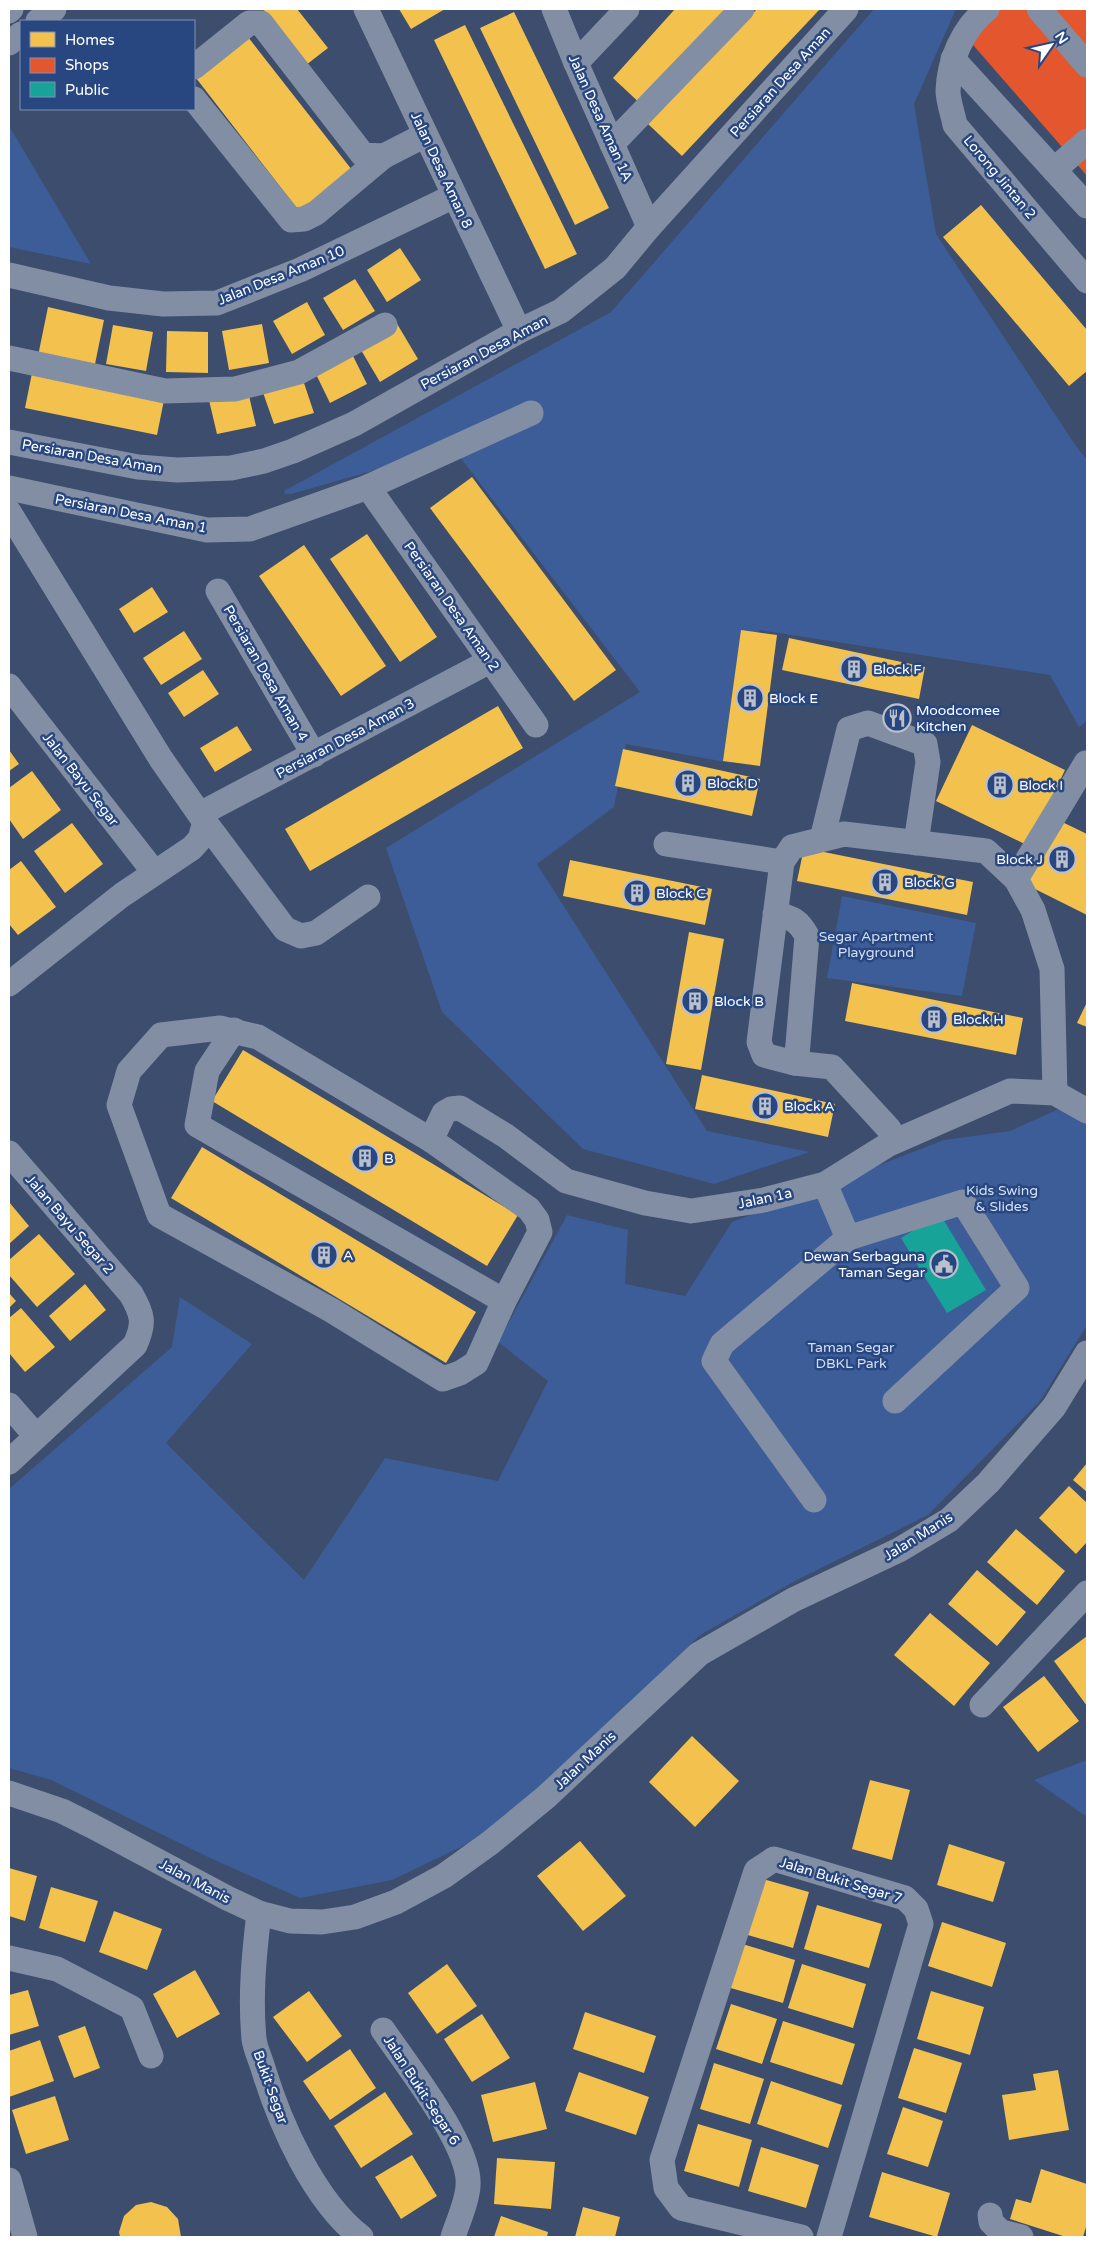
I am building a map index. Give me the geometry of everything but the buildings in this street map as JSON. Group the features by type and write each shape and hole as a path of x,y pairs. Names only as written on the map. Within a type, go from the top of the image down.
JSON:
{"street":[{"name":"Jalan Desa Aman 8","path":"366,9 519,331"},
{"name":"Jalan Desa Aman 1A","path":"554,9 649,227"},
{"path":"576,63 627,9"},
{"path":"612,144 742,9"},
{"name":"Persiaran Desa Aman","path":"9,442 138,466 177,470 231,468 264,461 293,451 354,424 519,331 562,312 615,268 649,227 846,9"},
{"name":"Lorong Jintan 2","path":"987,9 974,19 953,58 948,92 955,125 1087,281"},
{"path":"1039,9 1087,65"},
{"path":"195,66 249,23 261,23 363,154 384,156"},
{"path":"9,43 20,35"},
{"path":"953,58 1087,206"},
{"path":"195,100 292,220 304,219 316,213 384,156 425,135"},
{"path":"1054,170 1087,142"},
{"name":"Jalan Desa Aman 10","path":"9,275 109,298 162,304 217,303 300,270 454,196"},
{"path":"9,358 165,391 235,389 299,372 386,326"},
{"name":"Persiaran Desa Aman 1","path":"9,488 207,530 250,529 368,487 531,413"},
{"name":"Persiaran Desa Aman 2","path":"368,487 536,725"},
{"path":"9,512 161,759 285,929 301,936 316,933 368,897"},
{"name":"Persiaran Desa Aman 4","path":"218,591 314,755"},
{"name":"Persiaran Desa Aman 3","path":"203,818 314,755 490,661"},
{"name":"Jalan Bayu Segar","path":"9,686 154,872"},
{"path":"822,839 849,729 868,723 925,744 928,762 916,842"},
{"path":"1016,879 1082,780"},
{"path":"9,984 122,895 192,848 200,839 203,818"},
{"path":"890,1129 832,1067 794,1063 764,1055 759,1042 782,862 792,847 844,834 986,851 1016,879 1033,910 1052,969 1055,1093"},
{"path":"666,844 782,862"},
{"path":"775,914 790,917 801,925 807,936 797,1056 794,1063"},
{"path":"220,1028 234,1030 258,1037 431,1140 529,1209 537,1220 540,1232 504,1301 476,1363 460,1373 443,1378 331,1310 159,1215 119,1105 128,1071 161,1035 220,1028"},
{"path":"234,1030 207,1071 197,1125 504,1301"},
{"name":"Jalan 1a","path":"431,1140 444,1114 451,1109 460,1108 506,1136 566,1181 645,1203 692,1211 764,1200 824,1184 890,1144 1010,1091 1055,1093 1087,1111"},
{"name":"Jalan Bayu Segar 2","path":"9,1153 131,1294 139,1307 143,1328 135,1345 9,1462"},
{"path":"824,1184 848,1238"},
{"path":"814,1500 714,1361 722,1344 848,1238 963,1202 1017,1288 894,1401"},
{"name":"Jalan Manis","path":"9,1793 62,1811 227,1898 259,1913 290,1922 322,1922 355,1917 396,1902 444,1876 490,1844 546,1797 699,1654 793,1600 898,1550 948,1520 988,1483 1054,1407 1087,1353"},
{"path":"9,1406 36,1436"},
{"path":"982,1705 1087,1593"},
{"name":"Jalan Bukit Segar 7","path":"801,2237 681,2208 666,2188 662,2160 756,1870 774,1859 904,1898 916,1909 921,1924 830,2237"},
{"name":"Bukit Segar","path":"259,1913 251,1990 254,2041 272,2100 299,2156 324,2198 356,2236"},
{"path":"9,1958 57,1969 132,2008 151,2056"},
{"name":"Jalan Bukit Segar 6","path":"383,2030 454,2136 465,2161 468,2186 453,2237"},
{"path":"9,2180 25,2237"},
{"path":"990,2215 991,2222 1001,2232 1021,2237"}],"green space":[{"path":"874,9 956,9 914,104 936,234 1087,460 1087,721 1079,727 1050,675 759,630 731,763 626,744 614,807 537,864 707,1131 810,1152 714,1184 583,1149 442,1012 386,848 640,692 453,448 291,494 285,494 284,491 611,312"},
{"path":"9,126 91,264 9,247"},
{"name":"Segar Apartment Playground","path":"842,896 976,923 962,996 827,978"},
{"path":"1059,1109 1087,1122 1087,1325 1040,1401 928,1515 797,1580 700,1635 507,1825 392,1880 300,1898 210,1858 51,1780 9,1768 9,1489 172,1347 180,1297 252,1344 166,1443 304,1580 385,1458 498,1481 548,1381 498,1342 567,1215 628,1230 625,1284 685,1296 732,1222 944,1140 1010,1131"},
{"path":"1087,1760 1087,1817 1034,1780"}],"place":[{"name":"Block F","path":"854,669"},
{"name":"Block E","path":"750,698"},
{"name":"Moodcomee Kitchen","path":"897,718"},
{"name":"Block D","path":"688,783"},
{"name":"Block I","path":"1000,785"},
{"name":"Block J","path":"1062,859"},
{"name":"Block G","path":"885,882"},
{"name":"Block C","path":"637,893"},
{"name":"Block B","path":"695,1001"},
{"name":"Block H","path":"934,1019"},
{"name":"Block A","path":"765,1106"},
{"name":"B","path":"365,1158"},
{"name":"A","path":"324,1255"},
{"name":"Dewan Serbaguna Taman Segar","path":"944,1264"}],"park label":[{"name":"Kids Swing & Slides","path":"1002,1198"},
{"name":"Taman Segar DBKL Park","path":"851,1355"}]}
